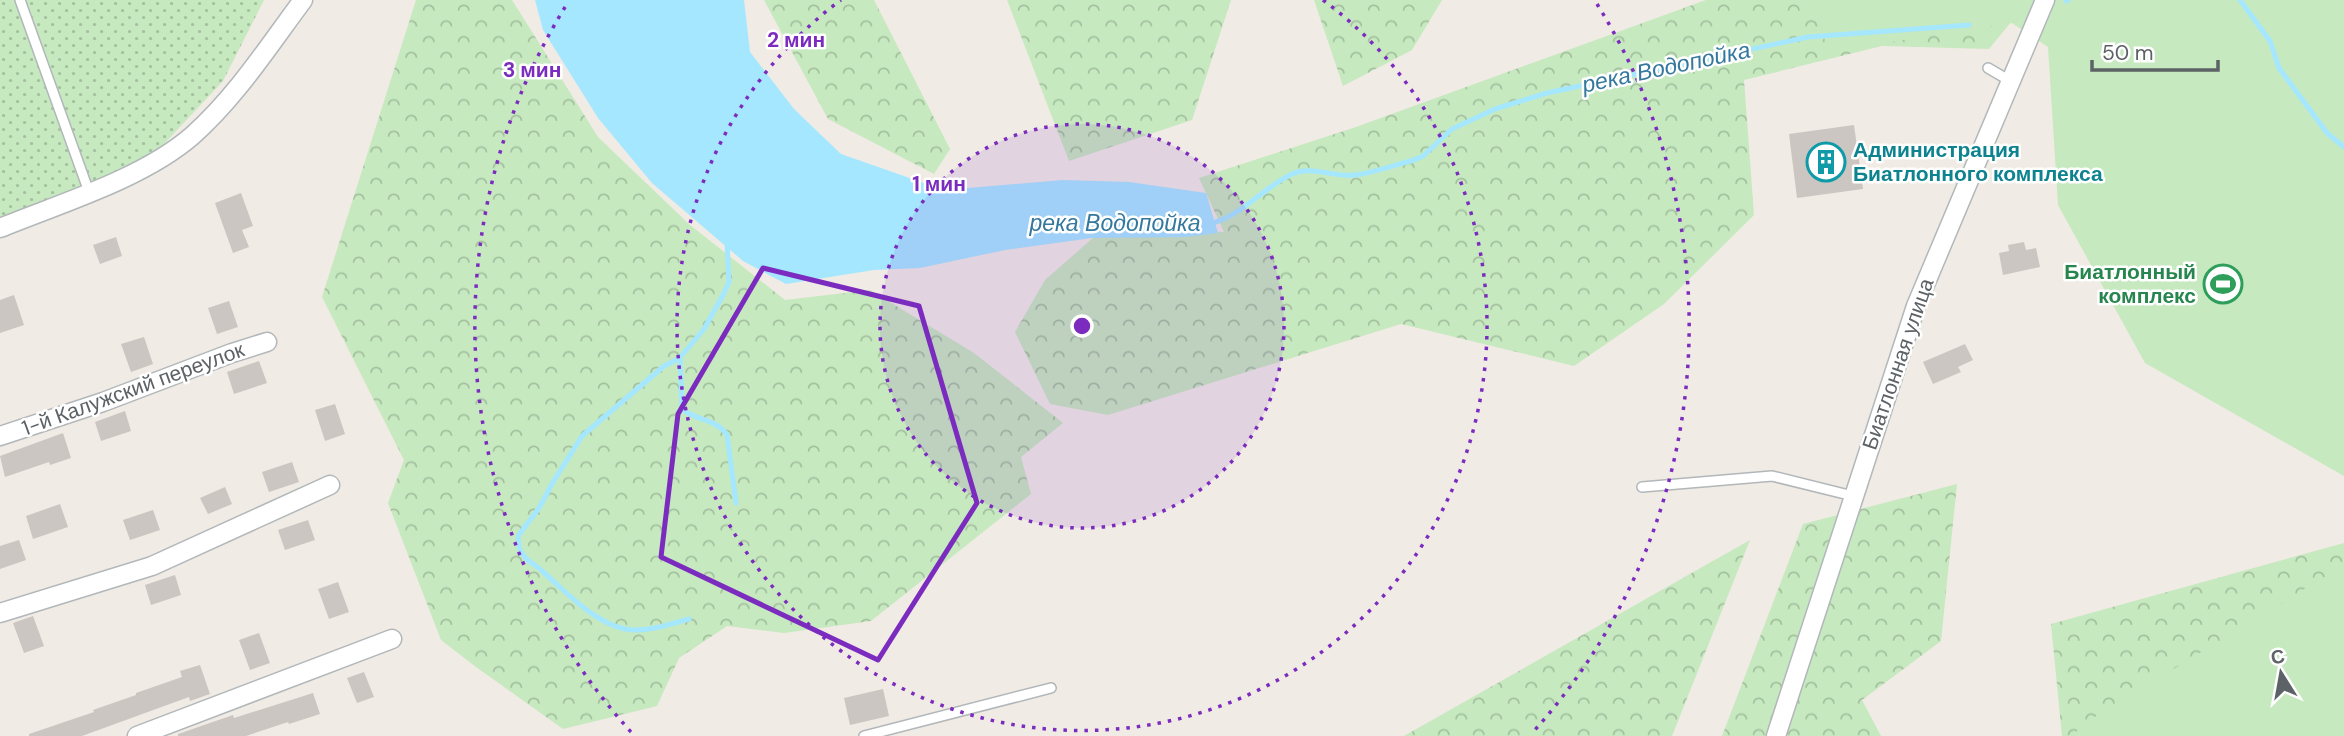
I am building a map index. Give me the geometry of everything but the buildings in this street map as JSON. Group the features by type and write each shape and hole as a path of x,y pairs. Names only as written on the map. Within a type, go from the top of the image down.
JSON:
{"street":[{"path":"0,228 145,168 191,137 233,95 303,0"},
{"name":"Биатлонная улица","path":"1776,736 1916,306 2045,0"},
{"name":"1-й Калужский переулок","path":"0,436 103,402 232,352 267,342"},
{"path":"0,612 152,566 330,485"},
{"path":"137,736 392,639"}],"lane":[{"path":"20,0 89,192"},
{"path":"1988,68 2012,82"},
{"path":"1642,487 1772,476 1853,496"},
{"path":"864,736 1051,688"}],"highlighted area":[{"path":"763,268 919,306 977,503 878,660 661,557 678,414"}],"green space":[{"path":"0,0 264,0 223,81 148,161 0,220"},
{"path":"416,0 512,0 598,137 690,225 785,300 870,290 974,353 1063,423 1021,457 1031,494 871,621 784,633 727,626 679,658 657,706 563,729 441,640 388,503 404,460 322,297"},
{"path":"764,0 874,0 950,149 934,174 828,119"},
{"path":"1007,0 1231,0 1192,120 1069,161"},
{"path":"1314,0 1442,0 1412,50 1343,86"},
{"path":"1706,0 2029,0 1989,49 1882,46 1744,80 1754,215 1664,304 1574,366 1401,324 1108,415 1050,404 1015,332 1045,280 1094,237 1147,229 1224,232 1199,178 1356,127"},
{"name":"Биатлонный комплекс","path":"1817,0 2344,0 2344,476 2145,363 2058,205 2048,47 2012,23 1827,52"},
{"path":"1957,484 1941,641 1862,700 1881,736 1722,736 1803,524"},
{"path":"1750,540 1672,736 1404,736"},
{"path":"2344,543 2344,736 2062,736 2051,624"},
{"path":"2344,565 2344,736 2074,736 2080,726"}],"water":[{"path":"535,0 744,0 750,52 794,109 841,154 944,190 1063,180 1129,182 1206,193 1218,233 1186,237 1092,238 1005,250 920,268 874,270 786,284 743,261 652,183 598,118 543,30"}],"waterway":[{"name":"река Водопойка","path":"2240,0 2270,41 2279,68 2327,133 2344,147"},
{"name":"река Водопойка","path":"1209,224 1241,209 1292,174 1316,171 1356,175 1414,160 1423,156 1452,129 1495,109 1547,93 1808,37 1969,25"},
{"path":"689,619 641,630 613,626 580,605 526,558 520,549 518,536 539,508 582,436 664,366 678,359 704,329 729,282 727,242"},
{"path":"680,357 682,409 712,422 727,435 736,503"}],"place":[{"name":"Администрация Биатлонного комплекса","path":"1826,162"},
{"name":"Биатлонный комплекс","path":"2223,284"}]}
